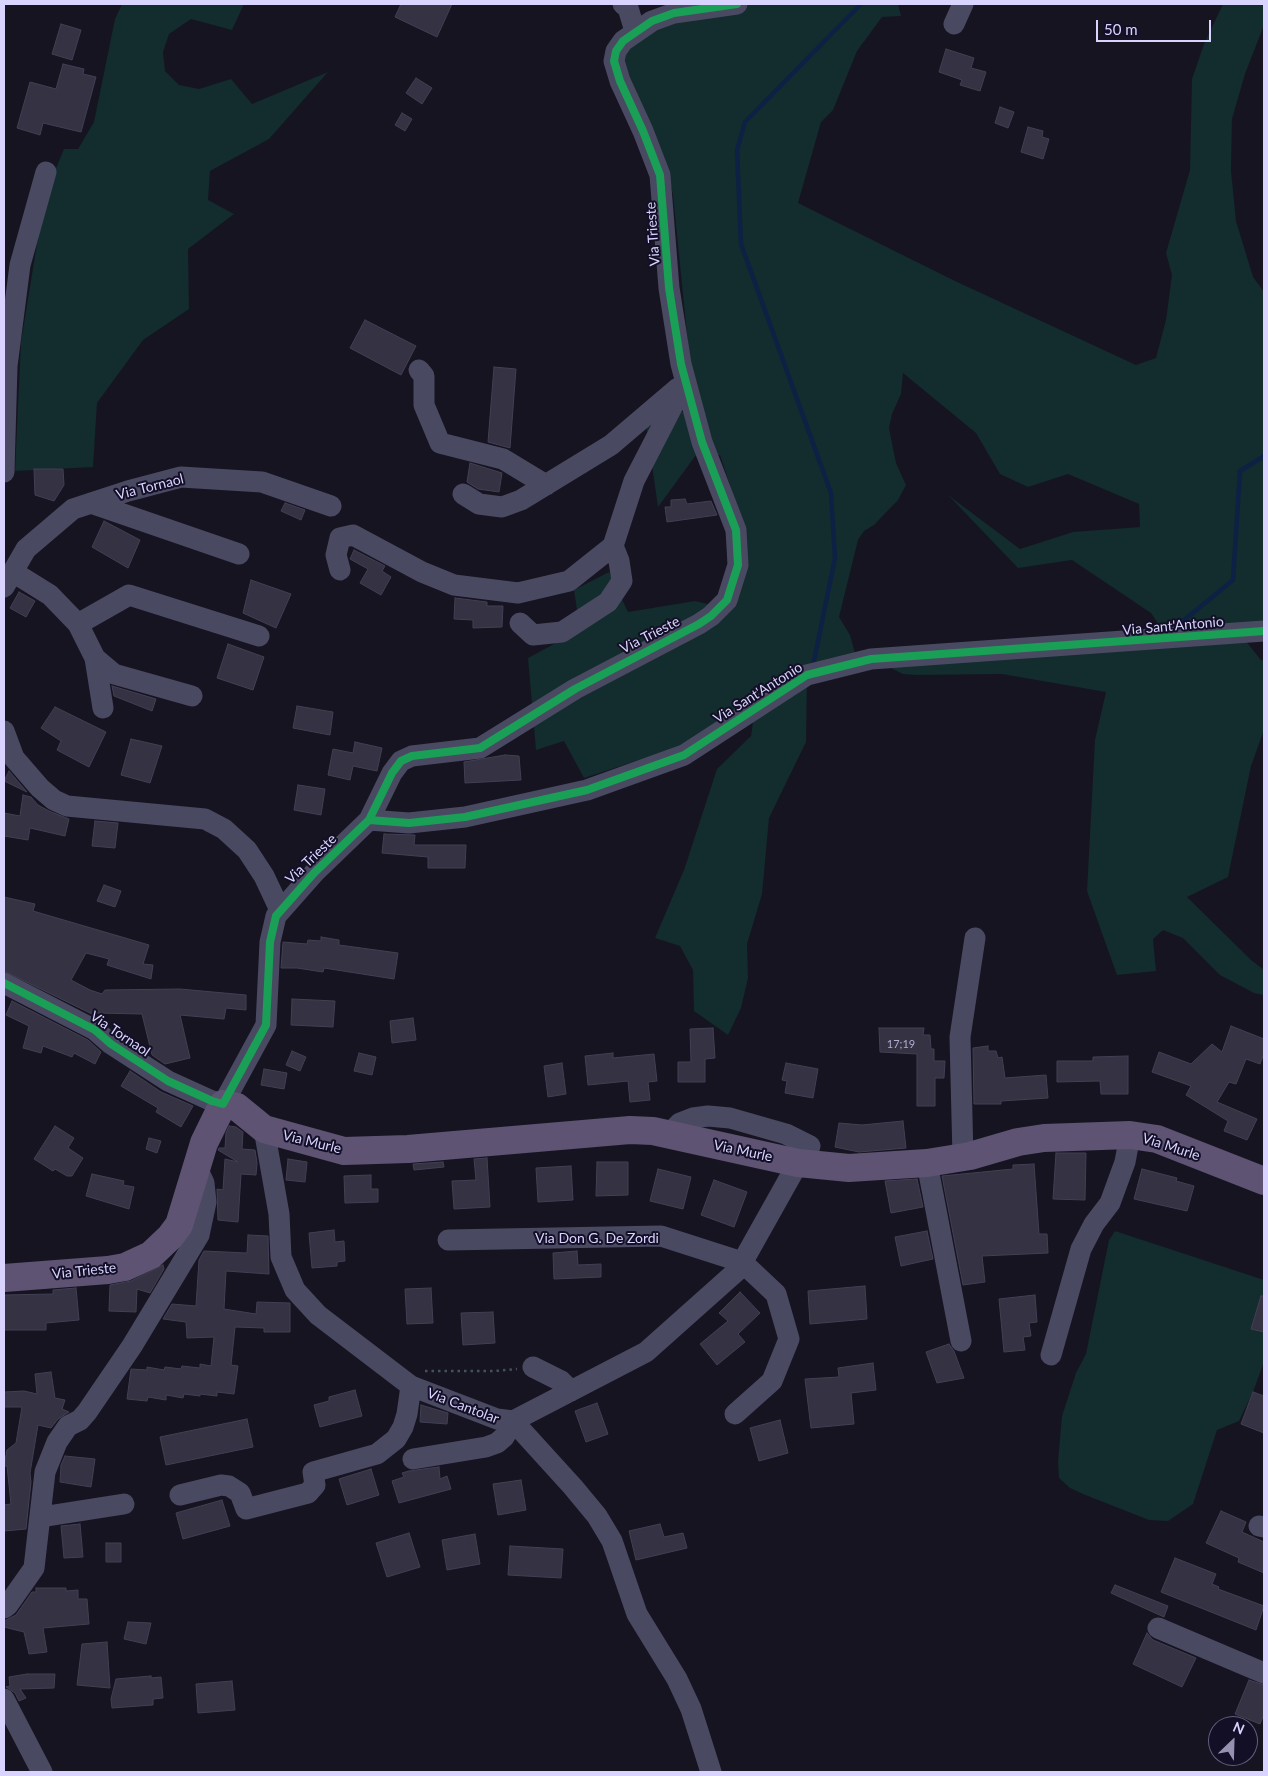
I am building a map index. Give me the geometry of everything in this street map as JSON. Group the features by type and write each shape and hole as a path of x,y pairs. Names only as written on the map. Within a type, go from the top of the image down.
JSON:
{"main road":[{"name":"Via Murle","path":"223,1104 237,1107 264,1129 344,1151 408,1149 630,1130 804,1154 849,1168 927,1163 963,1157 1018,1142 1044,1138 1130,1135 1157,1140 1264,1181"},
{"name":"Via Trieste","path":"4,1278 108,1270 139,1262 162,1246 179,1225 204,1144 223,1104"}],"street":[{"path":"623,4 628,8 635,31"},
{"name":"Via Trieste","path":"223,1104 266,1025 270,942 273,921 280,910 314,873 369,820 392,773 406,758 480,748 503,735 528,716 575,689 699,624 711,616 727,600 738,565 736,530 702,442 681,364 670,288 660,175 614,65 618,48 635,31 652,21 674,13 737,4"},
{"path":"954,24 963,4"},
{"path":"4,472 7,366 20,265 46,172"},
{"path":"419,370 424,376 424,405 440,443 503,459 546,485"},
{"path":"463,494 479,504 502,507 521,500 611,445 686,382"},
{"path":"340,570 336,555 340,538 353,535 422,572 454,584 518,593 569,582 613,546 634,481 686,382"},
{"name":"Via Tornaol","path":"8,579 26,549 73,509 182,477 262,482 331,506"},
{"path":"91,503 239,554"},
{"path":"520,623 533,635 562,632 608,602 622,581 619,561 613,546"},
{"path":"8,579 50,595 78,624 95,658 103,708"},
{"path":"78,624 129,595 259,636"},
{"name":"Via Sant'Antonio","path":"369,820 409,823 465,817 587,790 684,755 808,675 871,660 1264,631"},
{"path":"95,658 114,674 192,696"},
{"path":"6,748 40,788 54,800 67,806 205,819 224,829 247,850 264,876 280,910"},
{"path":"963,1157 960,1037 974,938"},
{"name":"Via Tornaol","path":"4,982 95,1030 112,1044 168,1081 223,1104"},
{"name":"Via Cantolar","path":"264,1129 279,1214 282,1257 295,1290 318,1315 403,1380 497,1419 512,1421 573,1487 597,1516 609,1535 637,1614 677,1679 692,1708 711,1772"},
{"path":"1051,1355 1082,1249 1094,1224 1110,1203 1125,1162 1130,1135"},
{"path":"413,1459 486,1447 504,1437 512,1421 646,1352 738,1270 804,1154"},
{"path":"927,1163 961,1341"},
{"path":"4,1608 14,1598 34,1568 45,1472 57,1442 68,1426 80,1420 93,1404 132,1346 200,1235 206,1202 204,1184 198,1168"},
{"name":"Via Don G. De Zordi","path":"448,1240 661,1236 742,1262 776,1294 789,1339 772,1382 735,1414"},
{"path":"533,1367 546,1372 571,1390"},
{"path":"180,1495 221,1485 229,1486 240,1494 246,1509 308,1493 315,1485 313,1472 377,1454 389,1446 403,1427 403,1380"},
{"path":"41,1517 124,1504"},
{"path":"1158,1628 1264,1673"},
{"path":"4,1699 42,1772"}],"path":[{"path":"403,1380 427,1370 495,1371 533,1367"}],"green space":[{"path":"122,4 244,4 232,30 191,19 169,34 163,52 165,71 179,85 199,89 231,79 252,104 328,72 269,139 210,171 208,200 234,214 188,249 189,309 143,340 97,403 93,467 15,471 21,342 42,213 51,180 64,149 78,149 94,122 115,19"},
{"path":"753,4 898,4 901,16 882,17 857,51 833,110 821,122 798,203 955,281 1136,365 1156,358 1166,320 1172,275 1166,253 1190,170 1192,79 1204,44 1223,4 1264,4 1264,25 1245,74 1232,119 1231,171 1236,221 1253,277 1264,292 1264,621 1163,631 1151,613 1072,560 1018,568 948,495 1020,549 1073,532 1140,527 1139,504 1068,474 1028,487 1000,474 976,433 903,373 901,394 892,414 889,428 896,463 906,485 898,500 874,525 864,531 858,540 839,617 850,635 856,657 679,747 584,778 564,741 536,750 528,658 580,630 574,590 609,572 628,612 695,601 724,608 747,537 720,455 696,455 658,507 643,404 692,414 688,344 673,195 665,159 622,65 631,30 706,12"},
{"path":"1244,639 1261,660 1264,660 1264,730 1251,766 1228,877 1187,897 1251,960 1264,970 1264,995 1254,993 1220,975 1183,938 1163,930 1153,939 1156,971 1117,975 1087,891 1095,740 1106,692 1002,674 903,674 887,666"},
{"path":"807,681 806,742 769,818 762,894 747,944 748,978 741,1008 728,1035 694,1011 693,970 680,946 655,938 684,870 717,769 751,736 754,715"},
{"path":"1115,1231 1264,1280 1264,1362 1253,1392 1239,1421 1217,1430 1193,1504 1168,1521 1149,1520 1083,1494 1070,1488 1059,1478 1058,1462 1062,1416 1076,1373 1086,1354 1109,1240"}],"building":[{"path":"401,4 452,4 437,37 395,17"},
{"path":"61,24 81,30 72,60 52,54"},
{"path":"946,49 974,58 971,68 986,72 980,91 960,85 962,80 939,72"},
{"path":"63,64 84,69 83,74 96,77 81,132 43,123 40,135 17,128 30,82 56,89"},
{"path":"416,78 432,88 422,104 406,93"},
{"path":"1000,107 1014,112 1008,128 995,123"},
{"path":"402,113 412,119 405,131 395,125"},
{"path":"1028,127 1043,131 1042,137 1049,139 1043,159 1021,152"},
{"path":"365,320 416,346 401,375 350,348"},
{"path":"494,367 516,369 510,448 488,442"},
{"path":"470,463 502,473 499,492 478,489 467,482"},
{"path":"34,469 63,469 64,485 54,501 35,495"},
{"path":"685,499 687,504 711,501 717,515 667,522 665,507 671,507 671,500"},
{"path":"285,503 305,510 301,520 281,511"},
{"path":"104,521 140,540 128,568 92,547"},
{"path":"354,550 385,566 382,571 391,577 381,595 360,583 368,569 350,559"},
{"path":"251,580 291,594 276,628 243,613"},
{"path":"19,592 35,601 26,617 10,608"},
{"path":"455,598 487,602 487,606 503,606 502,627 473,628 473,620 454,619"},
{"path":"228,644 264,657 253,690 217,678"},
{"path":"112,686 156,699 152,711 114,696"},
{"path":"297,706 333,712 330,735 293,728"},
{"path":"55,707 106,732 89,767 57,750 61,741 41,728"},
{"path":"131,739 162,746 150,783 121,775"},
{"path":"355,742 382,748 377,771 353,766 350,780 328,775 333,749 353,753"},
{"path":"505,755 519,756 521,780 465,783 464,762"},
{"path":"9,771 27,792 4,781"},
{"path":"298,785 325,789 321,815 294,810"},
{"path":"23,795 31,797 38,805 49,811 69,819 65,836 30,828 28,840 4,836 4,813 20,816"},
{"path":"95,821 118,823 115,848 92,846"},
{"path":"384,834 415,835 414,845 466,845 465,868 428,868 428,857 382,853"},
{"path":"104,885 121,891 115,907 97,901"},
{"path":"4,897 35,904 33,911 149,945 143,964 153,965 151,979 107,965 109,959 86,953 71,980 90,990 102,994 105,990 180,989 246,995 246,1010 226,1008 224,1019 180,1015 190,1058 165,1064 152,1055 142,1014 97,1013 96,1016 4,971"},
{"path":"321,937 339,940 339,945 398,953 394,979 324,968 323,972 297,968 281,968 283,942 307,944 308,940 321,941"},
{"path":"292,999 335,1001 333,1027 291,1025"},
{"path":"12,1001 88,1040 101,1052 95,1064 74,1053 72,1057 43,1046 41,1053 23,1048 29,1026 6,1015"},
{"path":"413,1018 416,1040 392,1043 390,1021"},
{"path":"1231,1026 1264,1039 1264,1053 1260,1064 1246,1059 1236,1084 1229,1082 1217,1102 1257,1119 1247,1140 1224,1131 1228,1121 1186,1095 1191,1086 1152,1072 1159,1052 1191,1064 1212,1044 1222,1052"},
{"path":"713,1028 715,1058 705,1059 705,1082 678,1082 678,1062 691,1062 690,1029"},
{"path":"879,1028 924,1028 923,1035 930,1035 931,1049 934,1049 934,1061 945,1061 944,1078 935,1078 935,1106 917,1106 917,1054 880,1052"},
{"path":"988,1046 988,1051 996,1051 998,1058 1002,1057 1005,1078 1046,1075 1048,1098 1001,1101 1001,1104 974,1104 973,1048"},
{"path":"292,1051 306,1057 300,1071 286,1065"},
{"path":"359,1053 376,1057 372,1075 354,1071"},
{"path":"613,1053 613,1058 654,1054 657,1081 648,1082 650,1100 630,1102 628,1081 588,1085 585,1056"},
{"path":"1128,1056 1128,1094 1101,1094 1100,1081 1057,1082 1057,1061 1093,1061 1093,1057"},
{"path":"562,1063 566,1094 548,1097 544,1066"},
{"path":"786,1063 818,1069 813,1098 785,1093 787,1081 782,1080"},
{"path":"264,1069 287,1073 284,1089 261,1085"},
{"path":"130,1071 161,1092 193,1106 181,1127 156,1112 158,1108 121,1086"},
{"path":"903,1121 906,1148 859,1152 835,1147 839,1123 862,1125"},
{"path":"55,1126 74,1138 68,1148 83,1158 72,1176 67,1176 55,1169 53,1171 34,1159"},
{"path":"229,1126 236,1127 243,1132 242,1149 255,1150 257,1163 256,1175 241,1174 238,1222 218,1220 217,1189 223,1190 225,1159 238,1162 218,1150 219,1148 225,1148 226,1133"},
{"path":"149,1138 161,1141 157,1153 146,1149"},
{"path":"1056,1153 1086,1153 1085,1200 1053,1199"},
{"path":"487,1158 490,1207 454,1209 452,1181 476,1180 474,1159"},
{"path":"288,1159 307,1162 305,1182 286,1180"},
{"path":"443,1162 444,1167 414,1170 413,1164"},
{"path":"597,1162 628,1162 628,1195 596,1196"},
{"path":"1034,1164 1039,1234 1047,1234 1048,1253 982,1256 985,1282 963,1285 942,1176 1013,1169 1013,1165"},
{"path":"571,1166 573,1200 538,1202 536,1168"},
{"path":"658,1169 691,1177 683,1209 650,1201"},
{"path":"1142,1169 1177,1178 1176,1181 1194,1186 1187,1211 1134,1199"},
{"path":"92,1174 124,1181 123,1185 134,1187 129,1209 86,1196"},
{"path":"371,1175 371,1189 378,1189 378,1202 345,1203 344,1176"},
{"path":"917,1179 923,1207 891,1213 885,1181"},
{"path":"714,1180 747,1192 734,1227 701,1215"},
{"path":"334,1230 335,1242 344,1241 345,1261 337,1262 337,1266 312,1268 309,1233"},
{"path":"927,1231 933,1259 901,1266 895,1237"},
{"path":"248,1235 268,1236 269,1274 226,1271 224,1309 256,1314 257,1302 290,1303 290,1332 264,1332 264,1328 235,1327 231,1365 238,1366 234,1394 217,1392 217,1396 200,1394 200,1396 184,1394 183,1398 166,1395 166,1400 148,1397 147,1401 127,1399 131,1369 147,1370 147,1367 164,1370 165,1367 181,1369 182,1366 200,1368 200,1364 211,1366 214,1337 187,1338 186,1322 163,1319 172,1304 196,1306 199,1260 204,1251 247,1253"},
{"path":"577,1251 578,1265 601,1264 601,1277 554,1279 553,1253"},
{"path":"163,1265 164,1269 150,1293 137,1289 136,1312 109,1311 110,1285 131,1281"},
{"path":"865,1286 867,1319 810,1324 808,1291"},
{"path":"76,1288 79,1320 46,1323 46,1330 4,1330 4,1295 53,1294 53,1290"},
{"path":"431,1288 433,1323 407,1324 405,1289"},
{"path":"740,1292 760,1313 738,1334 745,1342 717,1365 700,1344 728,1321 719,1313"},
{"path":"1035,1295 1037,1322 1029,1323 1031,1336 1023,1337 1025,1350 1004,1352 999,1299"},
{"path":"1261,1296 1264,1296 1264,1332 1251,1329"},
{"path":"493,1312 495,1343 463,1345 461,1313"},
{"path":"949,1344 954,1351 964,1378 937,1383 926,1352"},
{"path":"873,1363 876,1390 851,1393 854,1424 811,1428 805,1379 839,1377 838,1368"},
{"path":"51,1372 55,1398 65,1400 62,1409 69,1412 58,1419 51,1428 38,1425 30,1473 31,1482 26,1529 4,1531 4,1505 11,1504 7,1466 4,1466 7,1450 16,1443 22,1407 4,1407 4,1392 24,1391 37,1394 35,1374"},
{"path":"355,1390 362,1416 320,1427 314,1405 329,1401 329,1397"},
{"path":"1253,1392 1264,1396 1264,1433 1241,1424"},
{"path":"597,1403 608,1434 586,1442 575,1411"},
{"path":"421,1405 448,1413 447,1424 420,1422"},
{"path":"247,1419 253,1447 166,1465 160,1437"},
{"path":"780,1420 788,1453 759,1461 750,1428"},
{"path":"65,1456 95,1459 91,1487 60,1482 61,1465"},
{"path":"439,1467 440,1479 447,1476 451,1489 399,1503 392,1481 404,1477 402,1473"},
{"path":"371,1469 379,1495 347,1505 339,1479"},
{"path":"521,1480 526,1510 498,1515 493,1484"},
{"path":"222,1500 230,1526 183,1539 176,1513"},
{"path":"1221,1511 1246,1522 1242,1532 1264,1542 1264,1573 1238,1562 1239,1558 1206,1543"},
{"path":"80,1524 83,1557 64,1558 61,1526"},
{"path":"660,1524 664,1537 683,1533 687,1548 636,1560 629,1531"},
{"path":"409,1533 420,1567 387,1577 376,1543"},
{"path":"475,1534 480,1564 447,1570 442,1540"},
{"path":"106,1543 121,1543 121,1562 106,1562"},
{"path":"510,1546 563,1549 561,1578 508,1575"},
{"path":"1175,1558 1216,1574 1212,1584 1219,1587 1218,1589 1264,1606 1256,1630 1161,1592"},
{"path":"1115,1585 1168,1606 1164,1617 1111,1593"},
{"path":"36,1588 66,1588 66,1591 78,1590 78,1599 87,1599 89,1624 43,1628 47,1652 29,1654 24,1632 4,1627 4,1621 16,1615 32,1592 36,1592"},
{"path":"128,1622 151,1623 146,1644 124,1639"},
{"path":"1147,1633 1153,1640 1196,1658 1182,1687 1133,1664"},
{"path":"107,1642 110,1688 77,1685 82,1644"},
{"path":"27,1674 55,1674 54,1688 20,1689 26,1698 19,1701 15,1693 6,1687 10,1686 9,1677"},
{"path":"151,1676 151,1678 161,1677 163,1698 153,1699 153,1705 112,1708 111,1699 116,1679"},
{"path":"1249,1680 1264,1685 1264,1714 1260,1724 1258,1723 1258,1716 1240,1716 1235,1714"},
{"path":"232,1681 235,1710 198,1713 196,1684"}],"waterway":[{"path":"813,666 835,558 831,493 741,244 737,150 745,122 860,5"},
{"path":"1172,630 1233,580 1240,471 1264,456"}],"cycle path":[{"path":"4,983 95,1030 111,1044 168,1081 223,1104 266,1025 270,942 276,916 314,873 369,820 392,773 401,761 412,756 480,748 575,689 699,624 711,616 727,600 738,565 736,530 702,442 681,364 669,288 660,175 643,131 620,81 614,61 616,51 623,41 652,21 674,13 737,4"},
{"path":"369,820 409,823 465,817 587,790 684,755 807,675 871,659 1264,631"}]}
